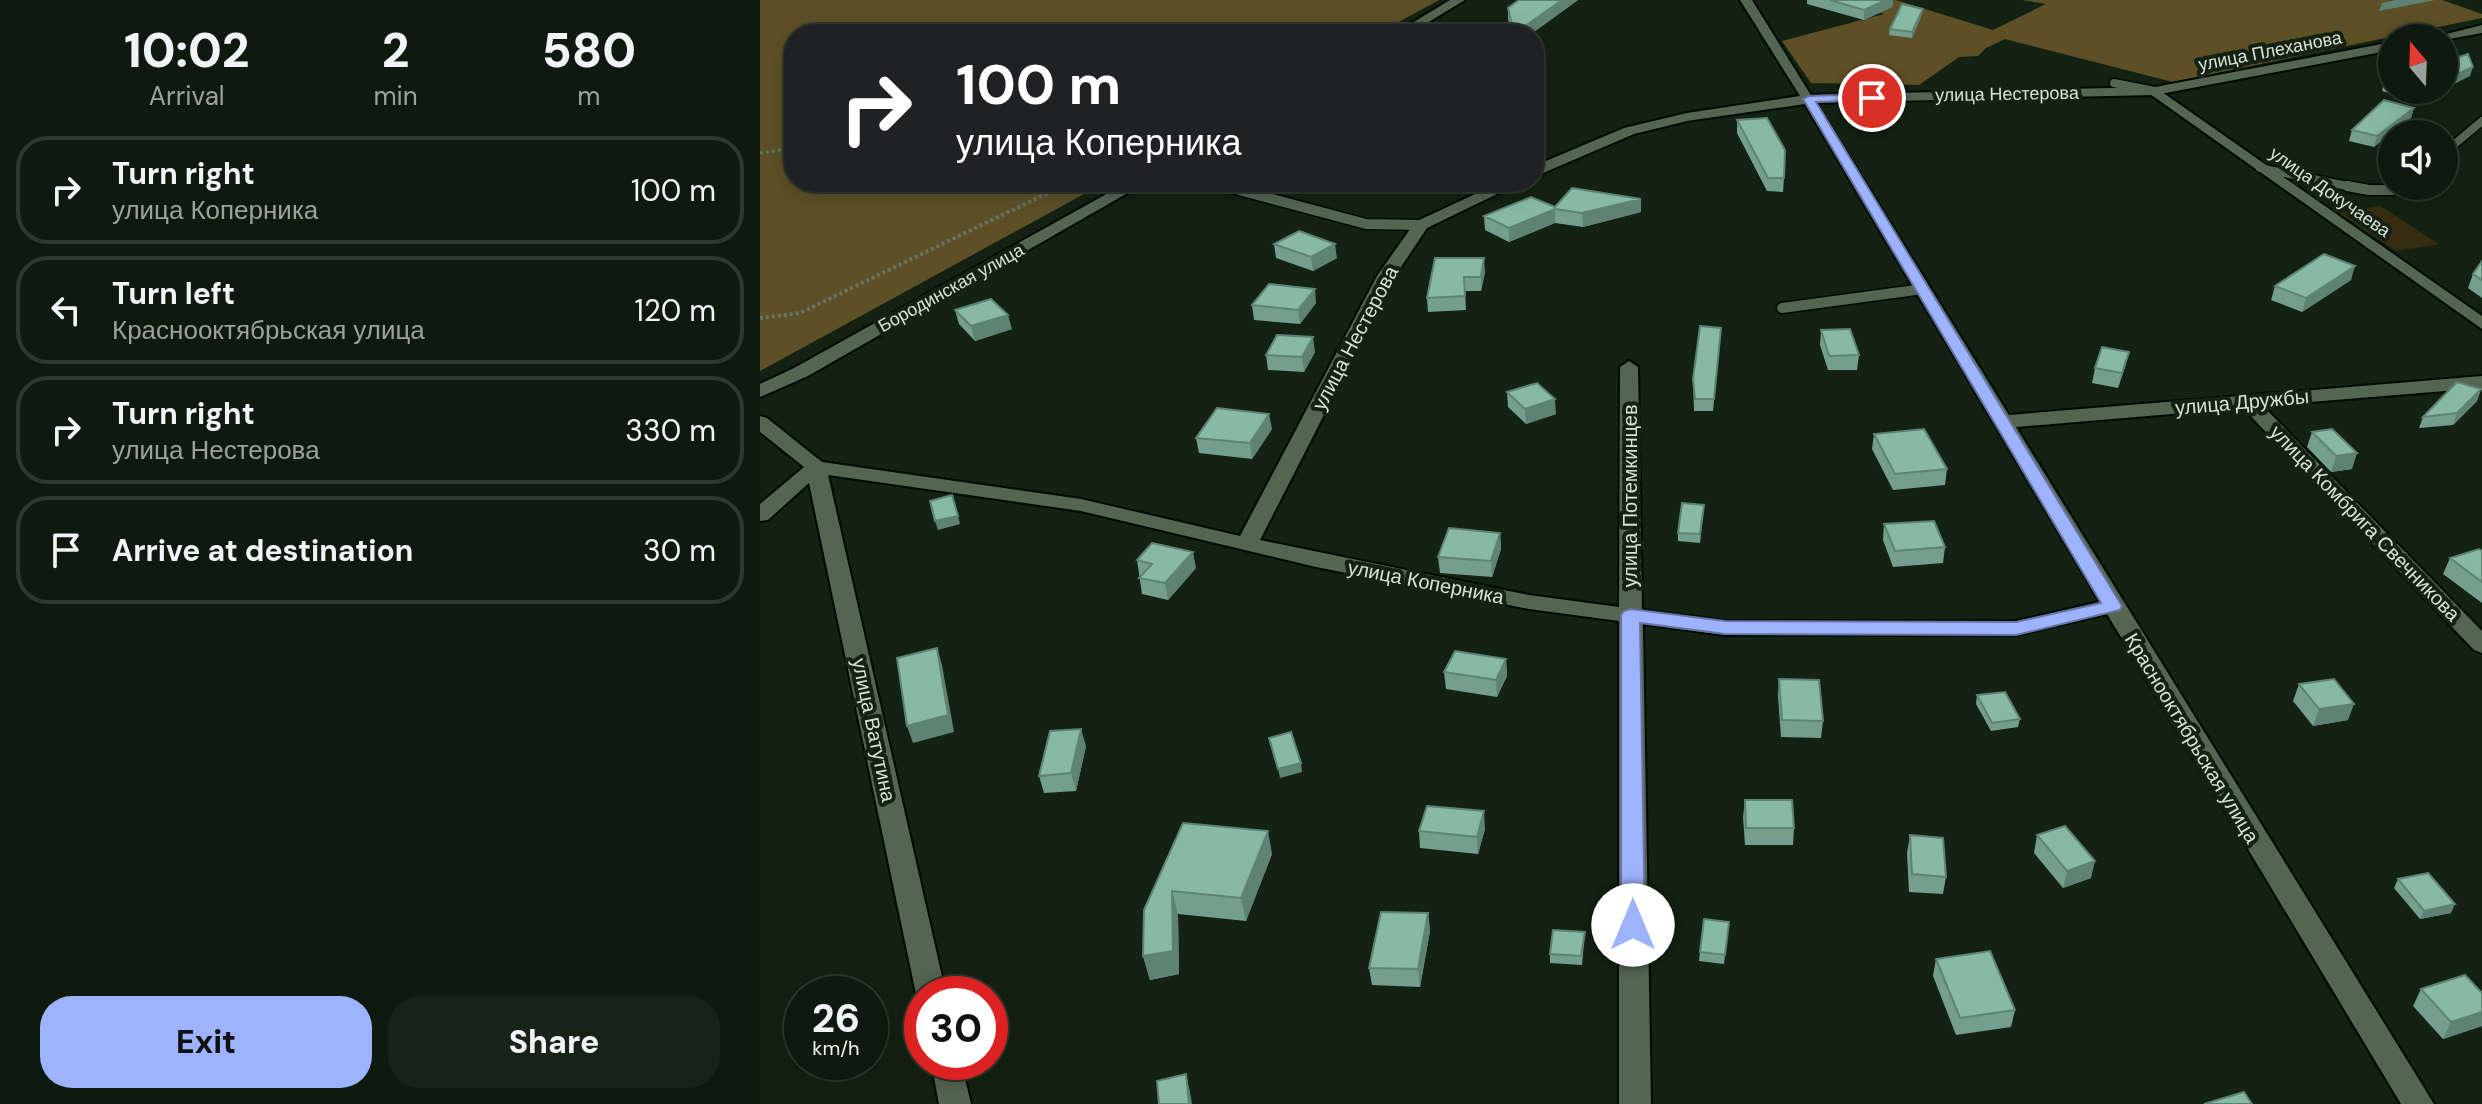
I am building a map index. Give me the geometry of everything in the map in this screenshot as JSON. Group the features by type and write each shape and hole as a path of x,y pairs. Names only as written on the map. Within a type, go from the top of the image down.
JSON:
{"street":[{"path":"1417,24 1459,0"},
{"name":"Краснооктябрьская улица","path":"1746,0 2418,1104"},
{"path":"2458,34 2482,29"},
{"name":"улица Плеханова","path":"2155,91 2378,49"},
{"name":"улица Нестерова","path":"1544,168 1629,131 1687,117 1809,99 2155,91"},
{"name":"улица Докучаева","path":"2155,91 2482,324"},
{"name":"Бородинская улица","path":"760,391 801,372 1121,192"},
{"path":"1421,225 1492,192"},
{"name":"улица Нестерова","path":"1247,544 1386,276 1421,225"},
{"name":"улица Потемкинцев","path":"1629,367 1635,1104"},
{"name":"улица Дружбы","path":"2002,422 2482,382"},
{"name":"улица Комбрига Свечникова","path":"2248,402 2482,645"},
{"path":"760,422 816,467 760,515"},
{"name":"улица Коперника","path":"816,467 1081,505 1247,544 1513,599 1725,628 2016,628 2113,606"},
{"name":"улица Ватутина","path":"816,467 927,976"},
{"path":"950,1080 955,1104"}],"lane":[{"path":"2114,83 2155,91"},
{"path":"2458,141 2482,121"},
{"path":"2260,168 2378,190"},
{"path":"1248,192 1366,224 1421,225"},
{"path":"1782,308 1923,289"}],"path":[{"path":"760,153 784,149"},
{"path":"760,318 800,313 1048,192"}],"shaded area":[{"path":"760,0 1439,0 1395,24 784,24 784,192 1088,192 760,371"},
{"path":"1871,0 1896,0 1993,30 2046,4 2022,0 2442,0 2482,14 2482,18 2453,24 2378,24 2378,40 2173,82 2005,39 1986,48 1978,56 1959,57 1919,85 1811,83 1782,41 1884,14 1861,6"},
{"path":"2380,206 2439,244 2396,251 2339,213"}],"building":[{"path":"1519,0 1562,0 1528,24 1512,24 1508,8"},
{"path":"1830,0 1886,0 1864,10"},
{"path":"1902,4 1923,9 1912,32 1890,29"},
{"path":"2468,54 2473,67 2458,74 2458,57"},
{"path":"2380,104 2414,108 2398,120 2378,120 2377,136 2352,130"},
{"path":"1767,118 1785,150 1784,178 1768,178 1737,120"},
{"path":"1572,188 1641,199 1582,213 1555,209 1509,228 1484,216 1531,197 1555,207"},
{"path":"1299,231 1335,244 1311,257 1274,244"},
{"path":"2324,254 2355,266 2306,298 2275,286"},
{"path":"1435,258 1484,258 1481,277 1464,277 1465,296 1427,298"},
{"path":"2482,261 2482,280 2473,274"},
{"path":"1269,284 1315,289 1298,310 1252,305"},
{"path":"991,299 1008,315 971,326 955,310"},
{"path":"1700,326 1721,328 1714,399 1695,399 1693,379"},
{"path":"1850,329 1859,355 1829,356 1821,330"},
{"path":"1277,335 1313,337 1302,357 1266,355"},
{"path":"2102,347 2129,352 2122,373 2095,368"},
{"path":"2457,382 2481,389 2457,413 2423,417"},
{"path":"1537,383 1555,399 1525,409 1507,392"},
{"path":"1217,408 1269,414 1250,443 1196,438"},
{"path":"1924,429 1947,469 1895,474 1874,434"},
{"path":"2332,429 2357,453 2336,456 2312,432"},
{"path":"952,495 958,516 935,521 930,501"},
{"path":"1682,503 1704,505 1700,534 1678,533"},
{"path":"1934,521 1945,547 1895,551 1884,524"},
{"path":"1449,528 1500,533 1491,561 1438,557"},
{"path":"1152,543 1193,552 1165,583 1139,578 1152,564 1137,560"},
{"path":"2479,549 2482,551 2482,582 2450,558"},
{"path":"937,648 948,715 907,726 897,658"},
{"path":"1455,651 1506,659 1496,680 1444,672"},
{"path":"1779,679 1819,680 1823,721 1782,720"},
{"path":"2334,679 2354,704 2319,709 2299,684"},
{"path":"2005,692 2020,719 1992,723 1977,695"},
{"path":"1081,729 1071,773 1039,776 1050,731"},
{"path":"1291,732 1301,763 1278,769 1269,738"},
{"path":"1745,800 1792,800 1794,828 1746,828"},
{"path":"1427,806 1484,811 1477,837 1419,831"},
{"path":"1183,823 1268,831 1241,898 1172,891 1173,951 1143,956 1144,910"},
{"path":"2065,826 2095,861 2067,871 2037,835"},
{"path":"1910,835 1943,838 1946,877 1912,874"},
{"path":"2428,873 2455,904 2424,911 2398,879"},
{"path":"1381,912 1428,913 1418,969 1369,968"},
{"path":"1704,919 1729,922 1725,955 1700,952"},
{"path":"1553,930 1585,932 1581,956 1550,954"},
{"path":"1990,951 2015,1010 1960,1018 1936,959"},
{"path":"2465,975 2482,993 2482,1012 2451,1022 2421,989"},
{"path":"1186,1074 1189,1104 1159,1104 1157,1081"},
{"path":"2244,1092 2252,1104 2204,1104"}],"route":[{"path":"1633,925 1631,615 1725,628 2016,628 2113,606 1809,99 1872,98"}]}
